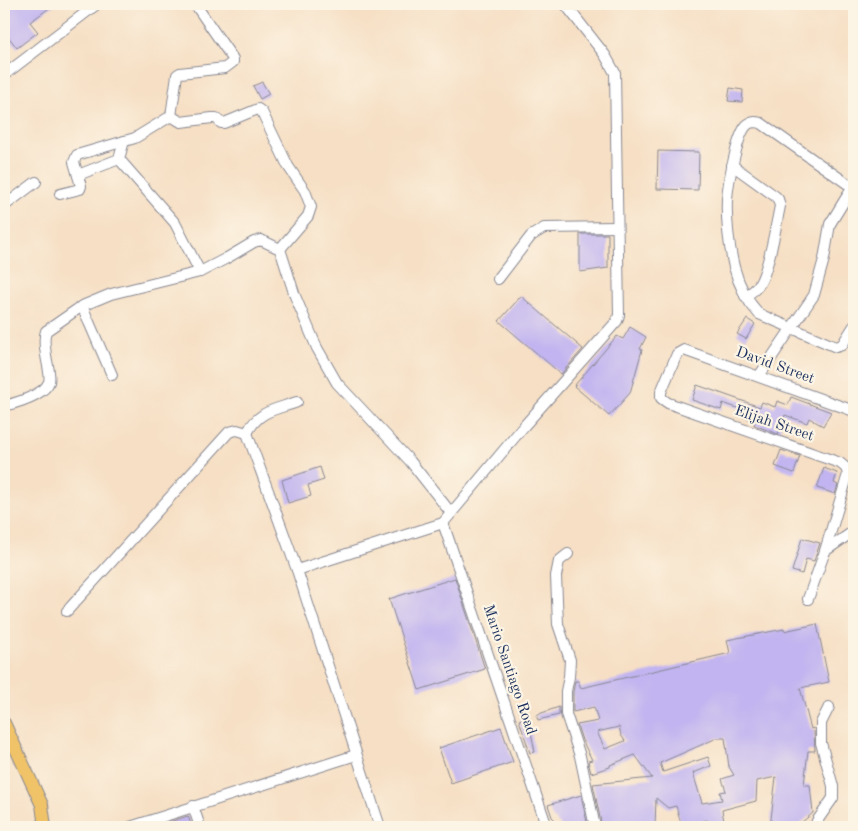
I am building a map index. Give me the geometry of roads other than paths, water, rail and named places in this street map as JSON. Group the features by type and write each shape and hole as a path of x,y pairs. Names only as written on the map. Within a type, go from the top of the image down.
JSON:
{"main road":[{"path":"4,722 42,805 45,827"}],"street":[{"path":"4,75 97,4"},
{"path":"171,116 177,75 180,73 225,68 233,62 233,59 195,4"},
{"path":"297,570 443,523 524,426 618,321 620,315 615,74 605,55 565,4"},
{"path":"171,116 181,122 216,118 221,123 224,123 253,110 262,112 288,166 305,192 312,207 308,216 280,248"},
{"path":"60,194 80,189 81,186 74,162 77,155 135,138 171,116"},
{"path":"759,376 790,329 814,295 824,260 830,224 853,186 761,122 747,124 732,165 727,199 734,266 744,296 759,314 790,329 836,347 842,345 854,326"},
{"path":"119,159 124,141"},
{"path":"78,175 119,159"},
{"path":"119,159 175,223 200,272"},
{"path":"732,165 775,196 780,206 761,282 754,291 744,296"},
{"path":"4,206 36,182"},
{"path":"498,279 531,236 538,231 553,227 617,227"},
{"path":"4,406 38,393 49,383 45,342 46,331 82,306 111,294 200,272 261,240 280,248 295,296 317,348 337,383 410,461 451,513"},
{"path":"82,306 112,375"},
{"name":"David Street","path":"684,350 854,411"},
{"name":"Elijah Street","path":"684,350 677,354 661,392 661,398 840,463 846,468 848,474 825,551 808,599"},
{"path":"297,402 261,415 253,422 247,433 297,570 380,827"},
{"path":"66,611 228,432 237,430 247,433"},
{"name":"Mario Santiago Road","path":"443,523 547,827"},
{"path":"825,551 854,531"},
{"path":"568,554 559,561 556,576 558,624 570,660 565,699 566,714 580,756 595,827"},
{"path":"815,827 833,798 832,786 821,743 821,723 829,707"},
{"path":"130,827 356,755"},
{"path":"193,806 200,827"}]}
